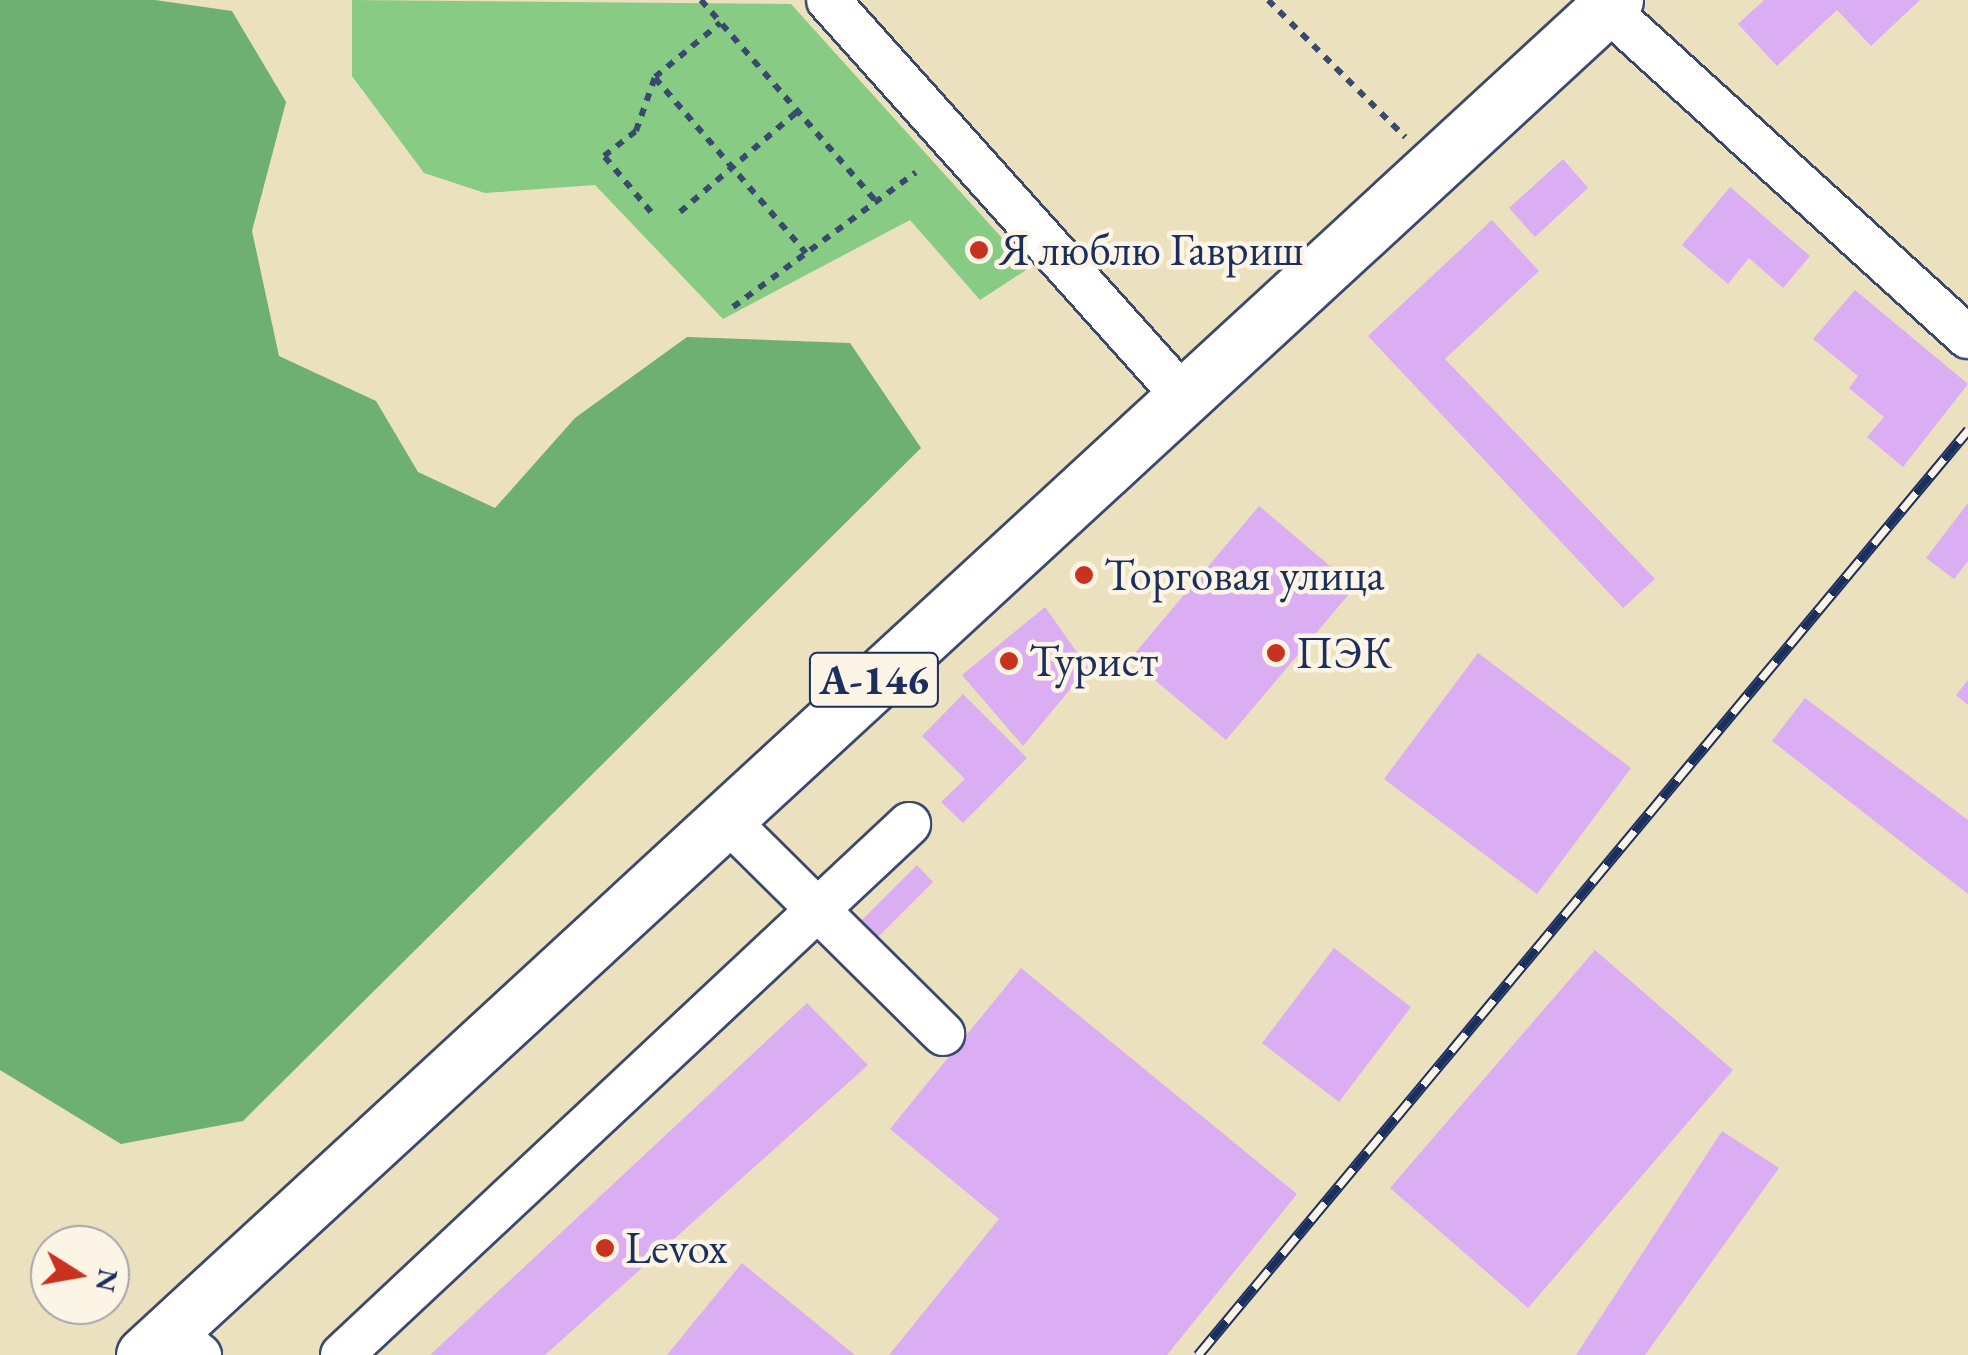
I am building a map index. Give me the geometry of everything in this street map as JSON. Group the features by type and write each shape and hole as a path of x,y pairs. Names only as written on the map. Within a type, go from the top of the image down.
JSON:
{"highway":[{"name":"А-146","path":"172,1347 724,818 1610,4"}],"street":[{"path":"828,0 1182,395"},
{"path":"1610,4 1968,337"},
{"path":"724,818 943,1034"},
{"path":"342,1355 910,824"}],"path":[{"path":"700,0 876,201"},
{"path":"1268,0 1434,165"},
{"path":"651,212 604,156 636,131 654,76 720,23"},
{"path":"654,76 806,254"},
{"path":"680,212 798,112"},
{"path":"733,307 916,172"}],"green space":[{"path":"0,0 155,0 232,11 286,102 252,231 279,356 376,401 418,472 495,508 575,418 687,337 850,343 921,448 243,1121 121,1144 0,1070"},
{"path":"352,0 791,4 1029,268 980,300 910,220 723,319 595,185 485,193 424,173 352,76"}],"building":[{"path":"1764,0 1920,0 1871,46 1837,10 1777,66 1738,24"},
{"path":"1563,159 1588,188 1535,237 1509,208"},
{"path":"1730,187 1810,256 1783,288 1749,258 1728,284 1682,245"},
{"path":"1492,220 1539,271 1445,359 1655,579 1623,608 1368,336"},
{"path":"1855,290 1968,384 1903,467 1867,437 1884,417 1849,388 1858,376 1813,339"},
{"path":"1968,503 1968,561 1954,579 1926,558"},
{"path":"1259,506 1355,587 1226,740 1130,659"},
{"path":"1045,607 1088,668 1023,746 962,675"},
{"path":"1478,653 1631,768 1537,894 1384,779"},
{"path":"1968,680 1968,705 1956,695"},
{"path":"963,694 1027,758 963,823 941,802 965,779 922,736"},
{"path":"1805,698 1968,820 1968,894 1772,741"},
{"path":"917,865 933,882 878,937 862,920"},
{"path":"1334,948 1411,1007 1339,1102 1262,1043"},
{"path":"1595,950 1733,1070 1528,1308 1390,1188"},
{"path":"1021,968 1297,1194 1167,1355 889,1355 999,1219 890,1129"},
{"path":"807,1003 868,1065 545,1355 430,1355"},
{"path":"1722,1131 1779,1168 1645,1355 1576,1355"},
{"path":"742,1263 855,1355 667,1355"}],"railway":[{"path":"1198,1355 1968,430"}],"place":[{"name":"Я люблю Гавриш","path":"979,250"},
{"name":"Торговая улица","path":"1084,575"},
{"name":"ПЭК","path":"1276,653"},
{"name":"Турист","path":"1009,661"},
{"name":"Levox","path":"605,1248"}]}
